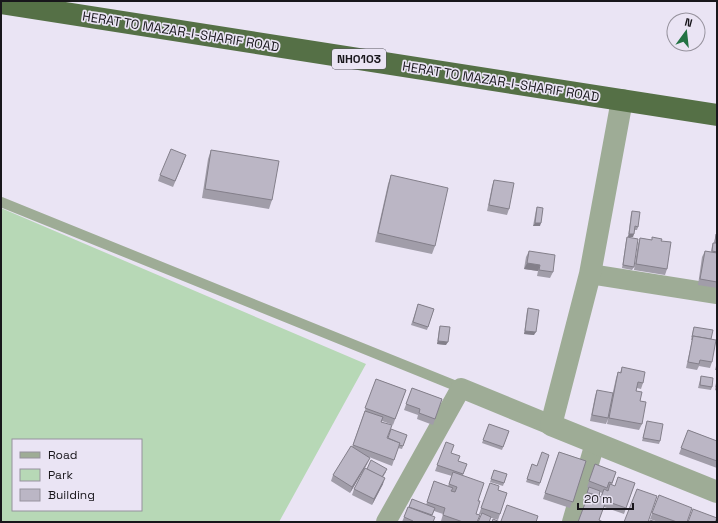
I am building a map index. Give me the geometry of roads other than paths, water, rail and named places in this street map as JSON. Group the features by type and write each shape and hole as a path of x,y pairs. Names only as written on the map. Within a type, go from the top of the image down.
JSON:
{"highway":[{"name":"HERAT TO MAZAR-I-SHARIF ROAD","path":"1,3 717,115"}],"street":[{"path":"551,425 590,274 622,100"},
{"path":"590,274 717,294"},
{"path":"386,522 461,388 717,492"},
{"path":"572,522 595,443"}],"lane":[{"path":"1,202 461,388"}]}
